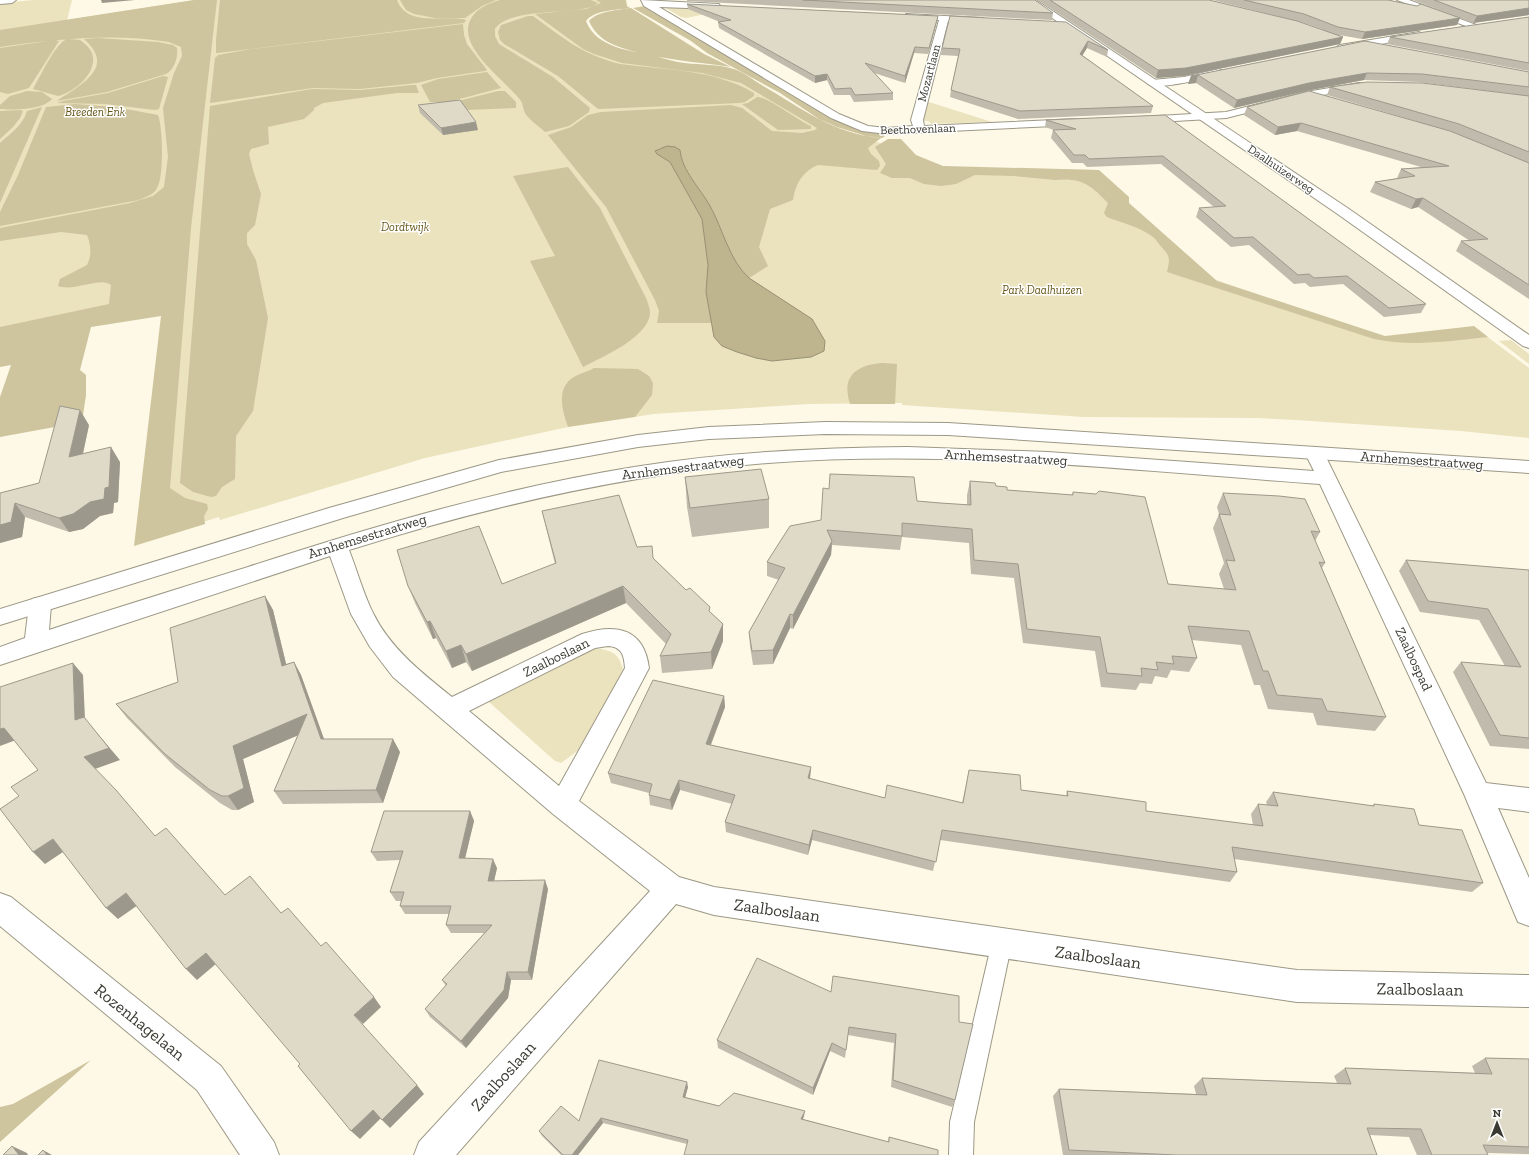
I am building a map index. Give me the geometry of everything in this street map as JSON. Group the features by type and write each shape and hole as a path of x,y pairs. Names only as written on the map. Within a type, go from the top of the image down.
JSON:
{"street":[{"path":"0,1 12,0"},
{"name":"Daalhuizerweg","path":"1030,0 1464,295 1529,343"},
{"path":"646,2 726,6"},
{"name":"Beethovenlaan","path":"646,2 848,123 873,130 1090,122"},
{"path":"1399,3 1477,26 1451,30"},
{"path":"899,16 989,20"},
{"name":"Mozartlaan","path":"919,129 917,120 944,18"},
{"path":"1050,23 1065,24"},
{"path":"1333,49 1428,33"},
{"path":"1340,39 1392,50"},
{"path":"1152,83 1184,80 1231,70"},
{"path":"1129,120 1226,115 1306,95 1346,87 1372,85"},
{"path":"1306,95 1329,102"},
{"name":"Arnhemsestraatweg","path":"0,617 336,513 499,466 638,441 717,432 771,429 881,427 1017,433 1529,467"},
{"name":"Arnhemsestraatweg","path":"0,656 336,546 457,510 579,482 666,468 767,457 852,453 934,453 1023,457 1326,478"},
{"path":"1315,453 1326,478"},
{"name":"Zaalbospad","path":"1326,478 1478,794"},
{"name":"Zaalboslaan","path":"336,546 362,614 378,642 402,670 563,806 671,889 714,901 1297,986 1529,991"},
{"path":"36,644 40,605"},
{"name":"Zaalboslaan","path":"451,710 590,640 607,636 619,637 631,646 637,656 637,668 563,806"},
{"path":"1478,794 1529,800"},
{"path":"1478,794 1529,912"},
{"name":"Zaalboslaan","path":"432,1155 671,889"},
{"name":"Rozenhagelaan","path":"0,907 209,1078 261,1155"}],"lane":[{"path":"961,1155 962,1122 1002,942"}],"green space":[{"path":"34,0 72,0 67,20 195,0 621,0 553,19 586,42 720,72 827,126 867,138 942,167 1097,170 1127,203 1213,279 1385,337 1474,327 1529,368 1529,438 1461,431 1296,420 1258,418 1084,417 902,405 902,403 809,404 653,414 635,417 636,415 567,425 568,427 425,458 220,520 219,517 136,543 166,314 0,333 0,3"},
{"path":"194,0 217,0 191,228 170,488 185,498 207,504 208,509 204,516 205,524 134,546 161,316 91,327 80,370 86,375 86,395 82,422 0,437 0,397 11,365 0,367 0,327 109,304 111,285 101,282 71,287 58,286 60,279 87,265 90,258 90,250 87,235 61,232 0,241 0,228 130,203 153,196 164,187 168,157 163,108 174,73 182,56 181,47 169,42 148,39 84,38 0,47 0,30"},
{"path":"220,0 397,0 402,9 409,14 418,17 466,20 464,23 216,53"},
{"path":"400,0 496,0 482,6 465,18 435,18 414,14 406,10"},
{"path":"500,0 591,0 598,3 579,10 531,14 516,17 503,22 495,29 495,36 499,44 553,77 590,108 589,112 569,126 545,132 527,116 521,101 475,51 470,40 468,28 472,17 484,6"},
{"path":"596,0 626,0 627,6 630,8 600,13 590,17 586,21 591,30 606,43 626,50 678,62 716,65 734,69 832,125 847,131 881,138 868,148 871,154 879,161 880,166 877,170 818,165 804,174 798,183 793,200 770,209 759,247 768,266 749,278 742,271 731,253 715,215 687,172 679,150 660,148 656,151 657,154 670,162 702,219 708,265 706,292 712,323 657,323 659,311 655,300 606,207 548,135 571,127 588,115 601,112 731,105 742,108 772,131 802,133 815,130 817,128 741,83 702,73 622,63 594,54 583,49 535,14 586,9 601,3"},
{"path":"645,6 830,117 855,127 883,132 885,136 882,138 866,136 837,127 819,119 780,93 707,53 691,41 633,8"},
{"path":"667,6 726,10 686,18 681,17 666,8"},
{"path":"631,8 704,54 731,67 664,58 628,50 602,38 594,30 589,21 597,15 603,13"},
{"path":"528,16 533,16 574,45 595,56 620,64 672,69 723,79 754,93 754,96 745,102 740,103 598,109 558,76 504,44 500,40 498,32 501,25"},
{"path":"463,24 467,44 487,70 485,71 437,78 417,83 360,89 313,88 210,103 215,58 218,55 251,49"},
{"path":"98,38 158,42 173,45 177,48 174,66 166,74 107,92 57,101 76,89 92,75 96,67 97,59 93,49 84,39"},
{"path":"68,39 80,40 91,52 93,64 87,76 77,87 58,96 33,89 53,53 63,41"},
{"path":"55,40 59,41 29,88 8,94 0,92 0,48"},
{"path":"487,72 501,88 448,102 430,102 421,85 438,79"},
{"path":"163,76 168,77 159,109 155,110 105,104 57,103 108,93"},
{"path":"416,85 419,93 397,93 323,103 314,108 314,110 304,119 268,127 269,144 251,149 249,154 261,194 255,225 247,233 247,244 256,260 268,318 253,411 236,436 235,479 222,487 216,496 211,497 193,492 180,483 210,106 312,89 360,90"},
{"path":"27,91 42,92 52,99 48,103 35,107 0,109 0,105 10,96"},
{"path":"498,91 505,91 516,102 516,108 466,110 454,102"},
{"path":"757,97 776,105 811,126 811,129 778,130 742,104 748,103"},
{"path":"927,102 992,122 932,124 928,121 923,121"},
{"name":"Breeden Enk","path":"75,104 115,107 158,115 161,130 162,163 161,174 156,190 149,196 139,200 0,226 0,212 18,175 46,107"},
{"path":"42,107 0,203 0,143 20,125 27,111"},
{"path":"0,111 23,111 20,118 0,139"},
{"path":"888,139 901,139 916,155 943,166 1099,170 1129,197 1129,203 1217,281 1385,336 1474,326 1488,337 1445,342 1416,343 1402,343 1374,339 1167,272 1169,262 1168,256 1155,239 1137,228 1107,217 1104,213 1108,203 1091,187 1079,181 1014,176 975,175 956,184 941,186 924,184 910,178 892,178 880,173 886,164 875,147"},
{"path":"568,167 600,208 647,300 650,311 648,321 634,338 613,352 583,367 530,261 555,256 513,176"},
{"path":"1511,340 1529,354 1529,364 1499,341"},
{"path":"883,363 897,364 895,404 850,404 848,386 849,379 853,374 858,369 865,366"},
{"path":"594,368 638,369 649,376 653,383 652,395 635,417 568,427 562,402 562,396 566,384 573,377"},
{"path":"595,648 614,653 619,659 623,669 584,746 561,763 555,761 489,702 503,691"},
{"path":"91,1060 0,1142 0,1107 13,1104"}],"shaded area":[{"path":"667,146 675,147 680,150 684,165 715,215 731,253 742,271 749,278 812,319 825,341 824,351 811,357 772,361 756,358 722,346 714,337 706,292 708,265 702,219 670,162 657,154 655,151"}],"building":[{"path":"803,0 1035,0 1053,13"},
{"path":"1050,0 1209,0 1297,21 1343,37 1186,68 1158,70"},
{"path":"1244,0 1388,0 1417,6 1421,4 1460,18 1365,32 1338,27 1304,14"},
{"path":"1434,0 1529,0 1529,8 1477,16"},
{"path":"687,4 938,16 929,48 915,47 905,76 865,63 893,93 855,95 851,88 835,89 827,74 815,76 718,22 731,20"},
{"path":"950,16 1066,22 1108,50 1088,41 1080,54 1153,106 1020,111 951,90 960,49 942,48"},
{"path":"1529,17 1529,63 1390,37"},
{"path":"1365,41 1529,72 1529,87 1422,74 1367,73 1309,83 1237,100 1198,75 1191,76"},
{"path":"1367,82 1422,83 1529,96 1529,152 1459,124 1330,87"},
{"path":"1309,91 1450,131 1529,163 1529,285 1461,241 1488,239 1423,198 1416,199 1375,182 1415,176 1401,169 1449,166 1301,123 1278,127 1247,107"},
{"path":"460,100 476,122 441,128 418,105"},
{"path":"1165,115 1426,304 1389,308 1347,276 1314,278 1309,274 1298,275 1253,237 1234,238 1199,208 1226,206 1163,156 1089,159 1085,155 1074,155 1053,130 1076,129 1046,120"},
{"path":"60,406 80,410 69,457 111,447 109,487 105,488 104,499 90,502 73,514 59,518 15,503 11,522 0,525 0,493 39,483"},
{"path":"761,469 769,499 690,508 685,477"},
{"path":"830,474 914,477 917,501 940,503 971,505 970,481 995,483 996,486 1007,487 1007,490 1073,495 1073,492 1096,494 1099,491 1145,497 1168,584 1236,590 1226,560 1235,561 1219,514 1231,515 1223,493 1305,499 1320,532 1311,531 1325,563 1319,562 1386,717 1327,711 1322,699 1277,695 1268,671 1263,671 1249,631 1188,626 1197,658 1172,656 1174,664 1156,662 1158,670 1141,668 1142,676 1107,673 1100,637 1027,629 1018,564 974,560 972,529 902,523 902,536 827,530 832,541 793,615 790,614 773,650 752,651 749,632 785,568 767,562 790,526 821,520 823,488 829,489"},
{"path":"619,495 637,547 652,546 653,558 686,590 690,588 710,607 709,611 723,624 711,652 660,656 671,634 623,586 466,654 461,645 446,651 430,621 427,622 408,586 397,550 479,526 502,584 556,563 542,511"},
{"path":"1406,560 1529,570 1529,738 1500,735 1461,662 1521,667 1488,609 1428,601"},
{"path":"265,596 282,666 294,662 321,739 393,739 376,790 274,791 307,714 233,746 244,788 228,796 222,796 210,790 165,754 116,704 178,682 170,628"},
{"path":"73,663 75,720 84,717 109,748 84,757 116,790 155,836 166,828 225,895 250,876 281,913 288,908 321,946 326,942 374,997 354,1015 417,1085 382,1120 373,1110 351,1131 298,1066 300,1064 206,953 186,969 126,893 106,908 53,839 33,852 0,809 19,796 11,787 38,770 4,728 0,729 0,687"},
{"path":"653,680 724,696 706,744 811,767 808,778 885,798 887,785 963,803 969,770 1020,775 1021,790 1068,796 1067,791 1146,802 1146,811 1263,826 1258,804 1278,806 1273,792 1374,806 1374,804 1414,809 1419,825 1462,830 1483,883 1232,847 1237,872 942,830 936,862 813,830 809,845 725,822 735,795 679,780 670,800 649,795 652,784 608,773"},
{"path":"384,811 470,811 459,858 493,859 488,881 545,880 528,972 507,972 504,990 461,1041 425,1009 447,984 442,980 492,925 446,925 451,906 400,906 404,892 390,892 403,851 371,852"},
{"path":"757,958 831,992 833,976 959,996 959,1022 973,1024 955,1100 893,1080 896,1034 849,1027 846,1050 832,1043 813,1088 717,1040"},
{"path":"1485,1058 1529,1059 1529,1147 1483,1145 1488,1155 1432,1155 1421,1129 1367,1128 1377,1155 1177,1155 1069,1150 1059,1089 1207,1095 1202,1078 1351,1084 1345,1068 1492,1074"},
{"path":"599,1060 687,1082 683,1097 719,1106 734,1093 805,1111 801,1119 889,1142 889,1137 938,1150 938,1155 684,1155 688,1140 601,1118 572,1155 563,1155 539,1131 561,1106 579,1121"},
{"path":"12,1146 19,1155 3,1155"},
{"path":"43,1150 47,1155 38,1155"}],"park label":[{"name":"Dordtwijk","path":"405,227"},
{"name":"Park Daalhuizen","path":"1042,290"}]}
